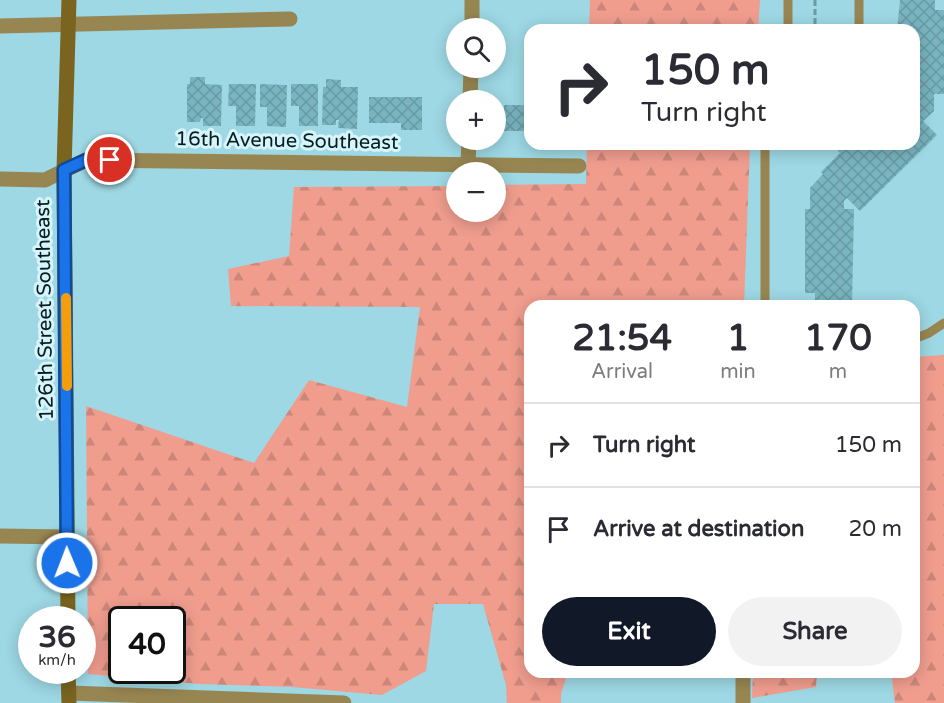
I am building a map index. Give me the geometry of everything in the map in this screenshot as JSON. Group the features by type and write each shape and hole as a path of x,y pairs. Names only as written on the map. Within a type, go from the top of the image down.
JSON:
{"street":[{"name":"126th Street Southeast","path":"68,606 64,170 69,0"},
{"path":"471,18 472,0"},
{"path":"0,26 290,19"},
{"name":"16th Avenue Southeast","path":"0,179 45,180 86,160 446,165"},
{"name":"16th Avenue Southeast","path":"506,165 579,166"},
{"path":"0,536 66,537"},
{"path":"743,678 743,703"},
{"path":"69,698 344,703"}],"lane":[{"path":"788,0 788,24"},
{"path":"859,24 860,0"},
{"path":"765,150 765,300"},
{"path":"920,337 944,323"}],"path":[{"path":"815,0 815,24"}],"green space":[{"path":"590,0 760,0 758,24 589,24"},
{"path":"587,150 750,150 744,300 524,300 524,678 566,678 561,703 507,703 506,685 483,604 434,604 426,671 382,695 292,687 186,683 186,606 108,606 108,676 96,675 96,606 87,606 86,406 254,463 309,380 407,407 420,307 231,306 228,269 289,256 294,187 446,186 446,222 506,222 506,185 586,184"},
{"path":"944,355 944,703 895,703 892,678 920,678 920,357"},
{"path":"753,678 817,678 816,687 752,698"}],"building":[{"path":"900,0 935,0 935,10 944,10 944,94 934,94 934,111 923,121 937,135 860,211 847,198 844,201 844,209 854,209 852,300 815,300 815,293 805,293 805,209 810,209 810,188 823,174 821,172 840,153 837,150 920,150 920,24 898,24"},
{"path":"190,77 205,77 205,84 222,85 221,126 203,126 203,118 200,122 187,122 187,84 190,84"},
{"path":"326,79 341,80 341,87 358,87 357,129 338,128 339,120 336,120 336,125 322,125 323,87 326,87"},
{"path":"229,84 256,84 255,126 236,126 236,106 228,106"},
{"path":"260,84 287,85 286,127 267,126 267,107 260,107"},
{"path":"291,84 318,84 318,126 299,126 299,106 291,106"},
{"path":"369,97 422,97 422,130 401,130 401,123 369,123"},
{"path":"506,105 524,105 524,131 506,131"}],"slow traffic":[{"path":"66,298 67,386"}],"route":[{"path":"67,563 64,170 86,160 110,160"}]}
